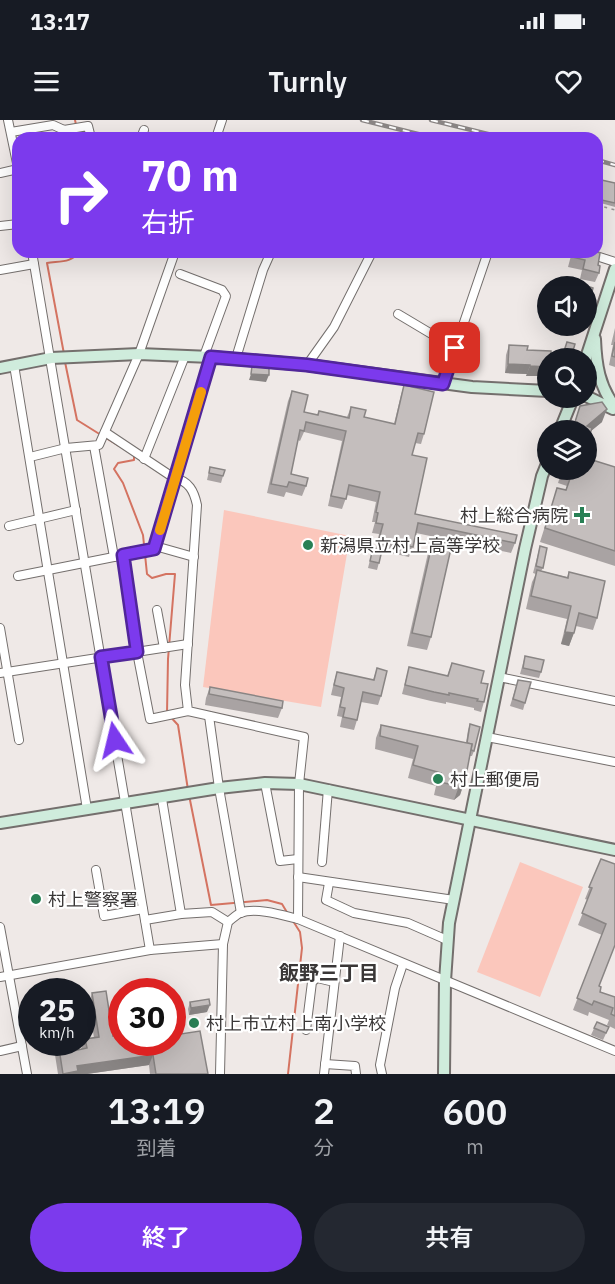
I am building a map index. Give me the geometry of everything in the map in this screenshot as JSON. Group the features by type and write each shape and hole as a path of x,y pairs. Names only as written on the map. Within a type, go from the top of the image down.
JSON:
{"street":[{"path":"8,120 12,137"},
{"path":"11,132 53,125 64,130 88,126 90,132"},
{"path":"33,258 150,950"},
{"path":"30,457 66,448 99,445 139,354 173,258"},
{"path":"236,358 268,258"},
{"path":"307,365 334,327 369,258"},
{"path":"443,384 486,258"},
{"path":"0,270 34,264"},
{"path":"597,324 615,269"},
{"path":"18,576 154,549 207,356 226,296 222,290 180,274"},
{"path":"398,314 455,348"},
{"path":"594,336 597,367 604,393 615,409"},
{"path":"0,368 51,358 139,354 207,356 307,365 443,384 537,390"},
{"path":"144,459 185,356"},
{"path":"14,365 87,809"},
{"path":"597,401 615,409"},
{"path":"105,432 174,478 182,480 194,492 197,505 185,685 188,711"},
{"path":"94,446 114,557"},
{"path":"444,1074 447,940 470,818 541,480"},
{"path":"9,526 76,510"},
{"path":"155,546 194,557"},
{"path":"123,555 137,652 150,719 188,711 304,737 299,784 298,918"},
{"path":"157,610 164,648"},
{"path":"0,628 4,672 19,740"},
{"path":"4,672 188,644"},
{"path":"499,677 615,701"},
{"path":"209,716 241,913"},
{"path":"487,737 615,762"},
{"path":"0,824 219,788 266,783 299,784 615,850"},
{"path":"266,783 280,861 298,859"},
{"path":"322,862 328,789"},
{"path":"162,799 182,914"},
{"path":"96,870 104,916 143,909"},
{"path":"298,877 454,900"},
{"path":"328,883 326,900 354,913 408,923 447,940"},
{"path":"145,920 212,912 228,922"},
{"path":"220,1074 223,944 228,922 241,913 271,912 298,918 615,1051"},
{"path":"0,927 4,976 18,1030"},
{"path":"324,1074 340,936"},
{"path":"4,976 150,950 223,944"},
{"path":"382,1074 380,1065 395,988 403,964"},
{"path":"306,1030 312,982 317,978 334,982"},
{"path":"0,1051 18,1047"},
{"path":"24,1056 27,1074"},
{"path":"325,1064 356,1066 356,1074"}],"shaded area":[{"path":"224,510 350,536 321,707 203,687"},
{"path":"520,862 583,887 540,997 477,972"}],"building":[{"path":"603,180 615,183 615,203 603,200"},
{"path":"576,258 599,258 599,273 583,269 585,260"},
{"path":"567,342 575,344 574,348 565,348"},
{"path":"509,345 528,346 527,350 537,350 537,366 508,364"},
{"path":"252,366 269,368 269,375 251,374"},
{"path":"404,385 434,392 424,434 418,433 412,455 427,458 415,514 517,535 515,543 418,523 413,547 379,539 383,524 376,523 380,492 349,485 346,499 331,496 346,431 306,422 304,431 300,430 291,474 308,478 306,486 289,482 287,487 271,484 292,391 308,395 304,412 318,415 319,411 349,418 351,407 366,410 364,417 395,424"},
{"path":"602,402 607,409 594,420 576,420 579,408 597,408 597,403"},
{"name":"村上総合病院","path":"597,461 615,467 615,551 545,528 557,488 566,490 570,480 597,480"},
{"path":"210,467 225,470 223,476 209,473"},
{"path":"433,540 452,544 431,637 412,633"},
{"path":"540,546 547,548 543,568 536,566"},
{"path":"373,548 382,550 379,563 370,561"},
{"path":"537,570 568,578 569,572 605,581 597,618 579,613 574,633 565,632 571,606 531,596"},
{"path":"525,656 544,660 541,672 523,668"},
{"path":"452,663 484,671 481,683 488,684 484,702 405,685 409,667 448,676"},
{"path":"377,668 387,671 381,696 363,692 357,720 343,717 345,708 340,707 344,688 334,685 337,672 374,680"},
{"path":"518,680 531,682 525,703 513,699"},
{"path":"210,687 283,701 282,708 209,694"},
{"path":"470,724 480,727 474,751 471,750 472,744 467,743"},
{"path":"381,725 472,744 465,781 459,786 439,782 441,773 413,765 418,746 380,736"},
{"path":"601,859 615,864 615,945 599,986 601,987 600,992 615,997 615,1016 611,1014 613,1008 594,1001 592,1005 577,998 606,924 582,913 592,888 589,887"},
{"path":"106,991 108,1056 146,1056 77,1066 78,1071 63,1074 60,1056 96,1056 96,1037 99,1037 96,992"},
{"path":"209,999 210,1005 191,1008 190,1002"},
{"path":"597,1022 609,1027 606,1033 594,1028"},
{"path":"200,1031 208,1074 156,1074 153,1056 186,1056 186,1033"}],"waterway":[{"path":"75,120 78,132"},
{"path":"64,354 47,263 73,258"},
{"path":"65,362 77,420 101,435"},
{"path":"106,438 119,446"},
{"path":"134,455 134,460 118,463 114,469 123,483 143,535 147,574 152,578 175,574 168,659 167,713 178,725 188,790"},
{"path":"189,795 211,905 267,900 282,904 288,914"},
{"path":"288,1074 302,948 300,932 293,921"}],"railway":[{"path":"362,120 410,132"},
{"path":"431,120 480,132"},
{"path":"603,162 615,165"}],"slow traffic":[{"path":"160,530 201,392"}],"place":[{"name":"村上総合病院","path":"582,515"},
{"name":"新潟県立村上高等学校","path":"308,545"},
{"name":"村上郵便局","path":"438,779"},
{"name":"村上警察署","path":"36,899"},
{"name":"村上市立村上南小学校","path":"194,1023"}],"district":[{"name":"飯野三丁目","path":"329,972"}],"route":[{"path":"115,740 101,657 137,652 123,555 154,549 211,357 307,365 443,384 455,348"}]}
